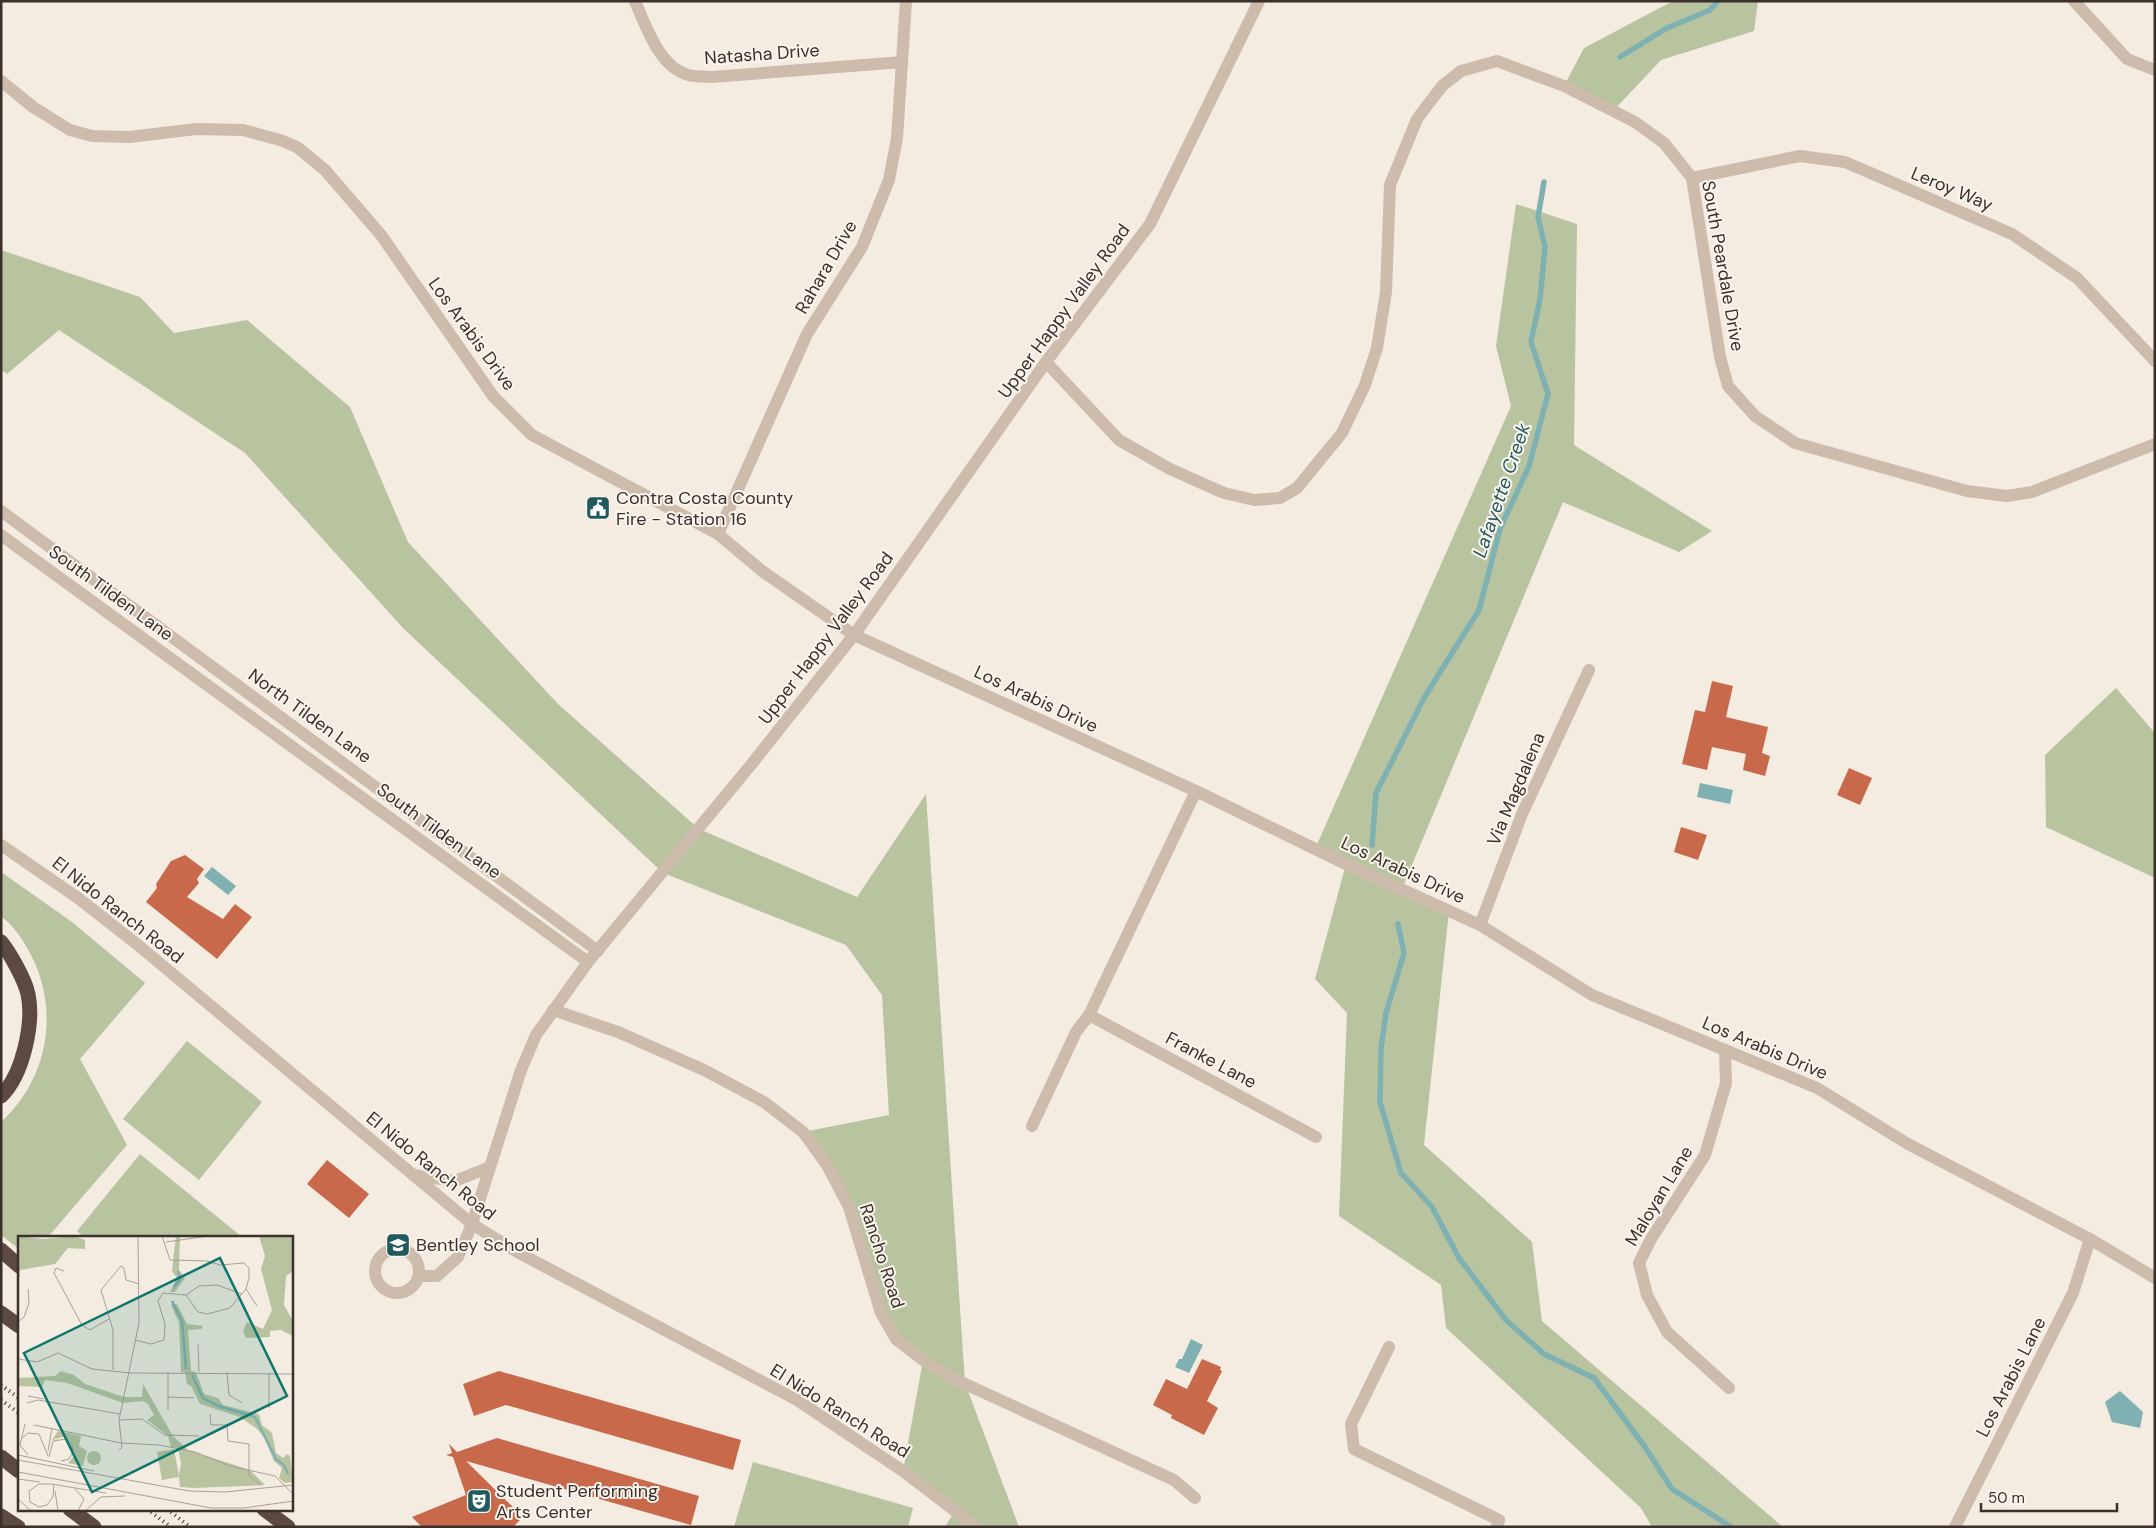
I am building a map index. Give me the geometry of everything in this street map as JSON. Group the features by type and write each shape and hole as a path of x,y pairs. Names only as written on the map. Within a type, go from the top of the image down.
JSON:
{"highway":[{"path":"1,942 16,967 28,993 30,1019 26,1046 16,1074 1,1096"},
{"path":"1,1250 18,1265"},
{"path":"1,1313 18,1325"},
{"path":"1,1457 18,1469"},
{"path":"71,1510 94,1527"},
{"path":"265,1510 288,1527"},
{"path":"1,1516 18,1527"}],"street":[{"name":"Natasha Drive","path":"635,1 653,44 671,64 688,75 712,77 902,62"},
{"name":"Rahara Drive","path":"718,534 807,334 862,247 889,180 897,138 906,1"},
{"name":"Upper Happy Valley Road","path":"419,1276 437,1276 458,1257 472,1224 521,1070 536,1035 588,962 750,766 854,634 1046,362 1150,224 1259,1"},
{"path":"2074,1 2126,59 2155,70"},
{"name":"South Peardale Drive","path":"1046,362 1119,440 1170,469 1224,493 1254,500 1280,498 1297,488 1342,433 1366,385 1378,348 1386,292 1390,185 1417,119 1442,86 1461,71 1498,61 1564,86 1635,122 1664,143 1692,178 1720,357 1728,386 1755,416 1795,443 1967,491 2007,496 2032,492 2155,444"},
{"name":"Los Arabis Drive","path":"1,81 33,107 70,130 92,136 129,137 196,129 243,130 280,140 297,147 325,170 381,235 492,396 532,435 718,534 762,571 854,634 1480,925 1592,995 1817,1088 1908,1144 2090,1239 2155,1278"},
{"name":"Leroy Way","path":"1692,178 1800,156 1845,162 2012,234 2077,278 2155,360"},
{"name":"North Tilden Lane","path":"1,510 598,951"},
{"name":"South Tilden Lane","path":"1,535 588,962"},
{"name":"Via Magdalena","path":"1480,925 1522,814 1589,670"},
{"path":"1032,1126 1076,1032 1089,1015 1196,792"},
{"name":"El Nido Ranch Road","path":"1,845 78,898 138,945 472,1224 519,1253 797,1400 903,1471 976,1527"},
{"name":"Rancho Road","path":"553,1010 627,1036 704,1070 764,1102 803,1132 827,1165 849,1207 881,1313 896,1339 950,1377 1174,1480 1195,1498"},
{"name":"Franke Lane","path":"1089,1015 1316,1137"},
{"name":"Maloyan Lane","path":"1725,1050 1726,1083 1705,1155 1651,1239 1639,1263 1647,1296 1667,1332 1729,1388"},
{"path":"412,1175 456,1181 490,1167"},
{"name":"Los Arabis Lane","path":"1955,1527 2073,1293 2090,1239"},
{"path":"1389,1347 1350,1424 1354,1449 1499,1520 1497,1527"}],"green space":[{"path":"1673,1 1758,1 1754,31 1661,60 1613,111 1564,86 1584,48"},
{"path":"1516,204 1577,224 1574,445 1712,531 1679,552 1563,502 1402,889 1449,911 1424,1145 1532,1242 1542,1321 1783,1527 1652,1527 1641,1508 1446,1328 1441,1285 1339,1216 1347,1013 1315,979 1346,864 1315,849 1511,406 1496,346"},
{"path":"1,250 140,297 174,333 247,320 350,407 408,542 558,704 699,829 857,897 926,794 965,1383 1019,1527 945,1527 955,1511 903,1471 923,1360 896,1339 849,1207 803,1132 889,1115 882,995 846,945 663,873 403,628 245,453 59,330 7,374 1,370"},
{"path":"2116,688 2155,733 2155,878 2046,827 2045,755"},
{"path":"1,872 72,922 145,983 80,1059 127,1145 49,1236 18,1236 18,1248 1,1235 1,1122 17,1105 30,1086 39,1065 47,1021 40,976 31,955 18,934 1,916"},
{"path":"187,1041 262,1102 199,1180 123,1119"},
{"path":"140,1154 241,1236 82,1236 77,1231"},
{"path":"753,1462 913,1508 908,1527 734,1527"}],"water":[{"path":"1700,783 1733,790 1730,804 1697,797"},
{"path":"212,867 236,886 228,895 204,876"},
{"path":"1191,1339 1203,1345 1189,1373 1175,1367 1179,1359 1182,1359"},
{"path":"2120,1391 2143,1412 2140,1428 2112,1422 2105,1402"}],"building":[{"path":"1712,681 1733,686 1726,717 1768,727 1762,753 1770,756 1765,776 1743,770 1746,754 1712,747 1707,770 1682,764 1695,710 1705,712"},
{"path":"1849,768 1872,778 1860,805 1837,795"},
{"path":"1681,827 1707,835 1698,860 1674,852"},
{"path":"185,855 204,869 197,879 199,883 187,897 223,919 235,904 252,917 217,959 146,902 157,888 156,884 171,861"},
{"path":"327,1160 369,1194 349,1218 307,1184"},
{"path":"1202,1359 1221,1367 1220,1370 1222,1371 1207,1401 1218,1408 1204,1435 1171,1418 1172,1415 1153,1405 1166,1379 1187,1389"},
{"path":"499,1371 741,1440 733,1470 506,1405 474,1416 463,1384"},
{"path":"497,1438 699,1496 691,1525 466,1461 523,1517 513,1527 422,1527 412,1517 466,1495 453,1457 446,1455 452,1453 449,1444 457,1452"}],"waterway":[{"name":"Lafayette Creek","path":"1620,57 1667,28 1710,10 1718,1"},
{"name":"Lafayette Creek","path":"1372,845 1376,793 1424,698 1479,610 1500,529 1529,466 1548,394 1531,342 1540,299 1545,247 1538,217 1544,182"},
{"name":"Lafayette Creek","path":"1398,924 1404,953 1386,1013 1381,1048 1380,1102 1401,1173 1432,1207 1459,1258 1506,1320 1544,1354 1594,1378 1645,1447 1672,1489 1731,1527"}],"railway":[{"path":"1,1385 18,1397"},
{"path":"1,1400 18,1412"},
{"path":"148,1510 171,1527"},
{"path":"168,1510 190,1527"}],"place":[{"name":"Contra Costa County Fire - Station 16","path":"598,508"},
{"name":"Bentley School","path":"398,1245"},
{"name":"Student Performing Arts Center","path":"479,1501"}]}
